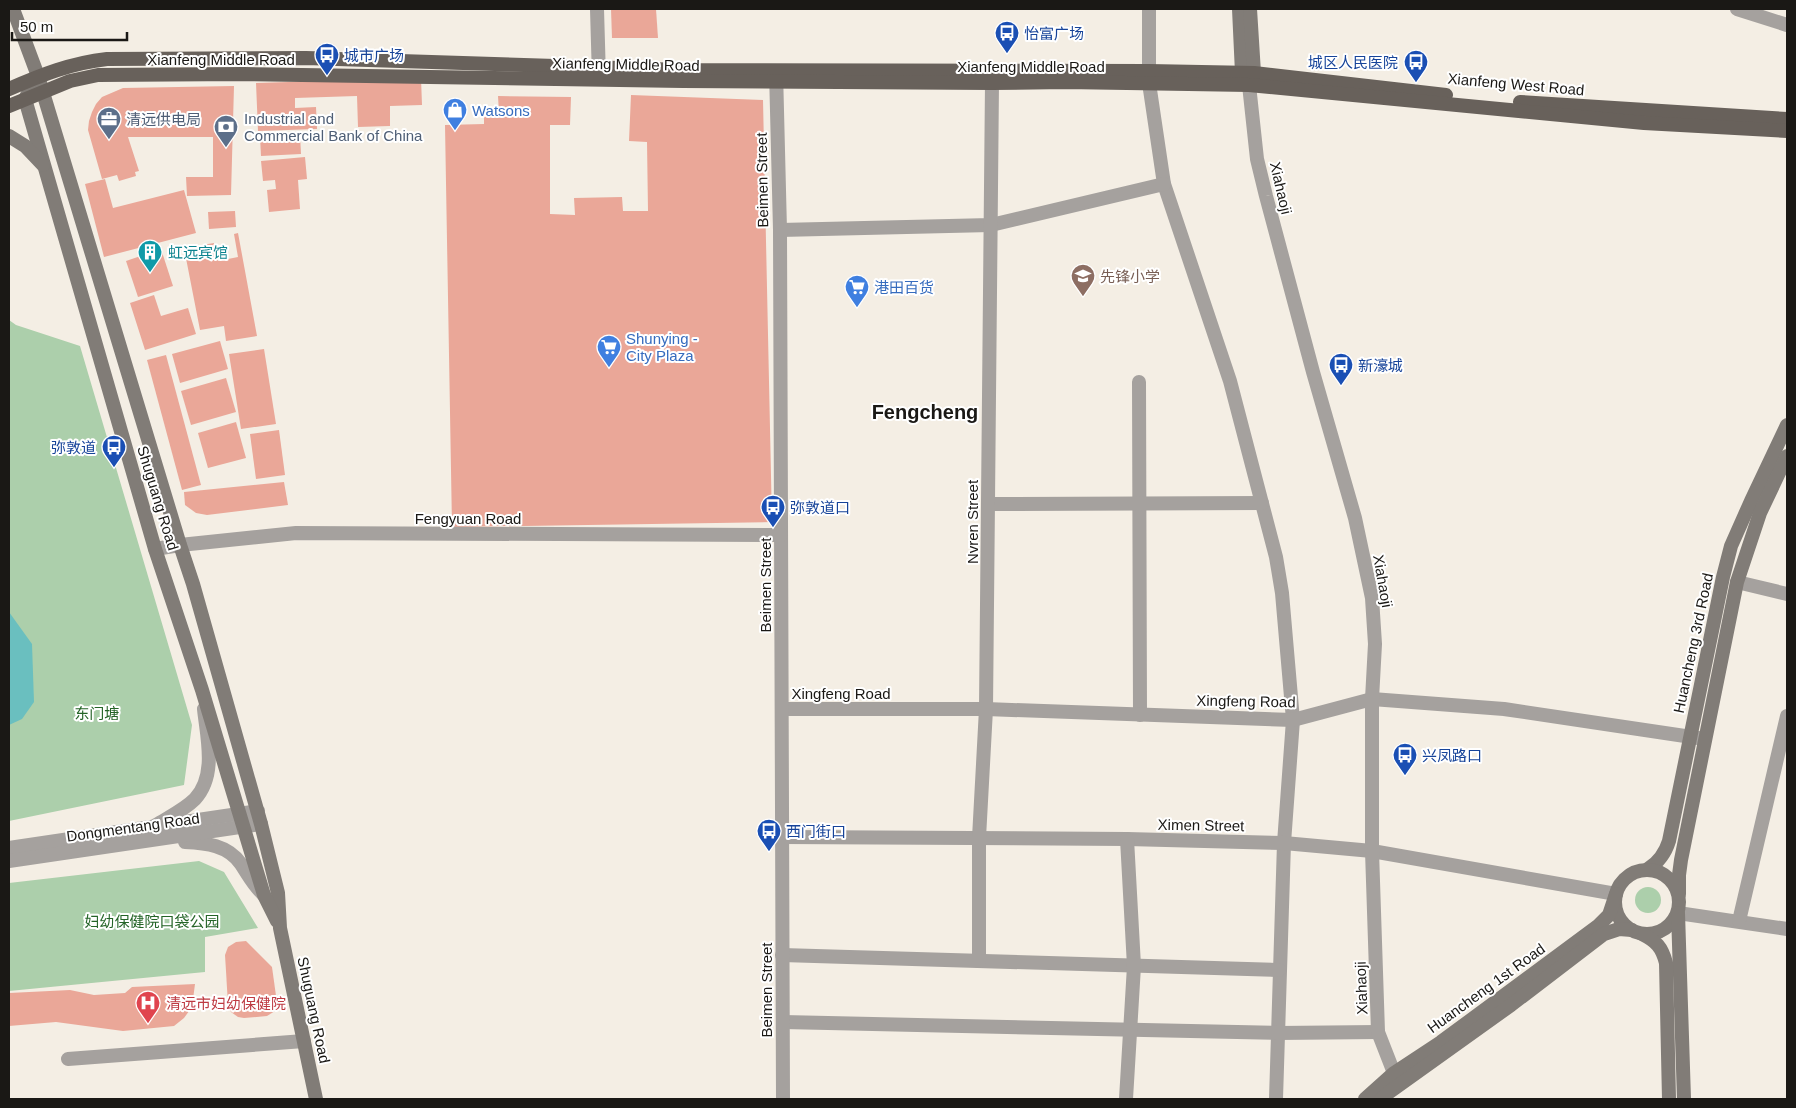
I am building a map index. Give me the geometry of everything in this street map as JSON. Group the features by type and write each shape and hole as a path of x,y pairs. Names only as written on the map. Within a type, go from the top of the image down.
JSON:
{"main road":[{"name":"Shuguang Road","path":"13,9 38,76 193,584 260,818 278,893 280,928 316,1099"},
{"name":"Xiahaoji","path":"1239,9 1248,77"},
{"name":"Xiahaoji","path":"1248,77 1250,9"},
{"name":"Xianfeng Middle Road","path":"9,88 68,65 107,59 306,58 599,73"},
{"name":"Xianfeng Middle Road","path":"9,106 70,81 98,75 244,74 327,76 599,73 683,70 776,76 992,83 1066,82 1149,77"},
{"path":"25,98 38,76"},
{"name":"Xianfeng Middle Road","path":"776,76 1248,77"},
{"name":"Xianfeng West Road","path":"1248,77 1477,98 1787,119"},
{"name":"Xianfeng West Road","path":"1248,77 1644,123 1787,131"},
{"name":"Shuguang Road","path":"25,98 155,549 202,690 264,895 280,928"},
{"path":"9,136 25,146 46,168"},
{"name":"Huancheng 3rd Road","path":"1648,869 1665,852 1723,577 1732,546 1750,501 1787,425"},
{"path":"1636,932 1650,934 1659,932 1674,921 1678,912 1681,860 1737,582 1760,513 1787,456"},
{"path":"1669,1099 1666,963 1662,950 1656,941 1624,925 1618,916 1615,905 1616,894 1620,884 1627,876 1637,871 1648,869 1660,871 1668,877 1675,885 1679,894"},
{"name":"Huancheng 1st Road","path":"1366,1099 1394,1073 1440,1042 1598,926 1609,915 1616,894"},
{"path":"1678,912 1684,1099"},
{"name":"Huancheng 1st Road","path":"1385,1096 1511,1005 1604,934 1619,929 1636,932"}],"street":[{"path":"597,9 599,73"},
{"path":"1149,9 1149,77 1164,184 1230,381 1276,557 1282,593 1293,720 1284,843 1276,1099"},
{"path":"1737,9 1787,25"},
{"name":"Beimen Street","path":"776,76 780,230 783,1099"},
{"name":"Xiahaoji","path":"1248,77 1258,159 1266,196 1310,363 1354,518 1372,598 1375,644 1372,699 1372,852 1378,1032 1394,1073"},
{"name":"Nvren Street","path":"979,961 979,838 986,709 992,83"},
{"path":"780,230 991,225 1164,184"},
{"path":"1139,382 1140,715"},
{"path":"988,504 1262,503"},
{"name":"Fengyuan Road","path":"155,549 296,533 781,535"},
{"path":"1737,582 1787,594"},
{"path":"153,834 194,800 207,779 208,756 202,690"},
{"name":"Xingfeng Road","path":"782,709 986,709 1293,720 1372,699 1504,709 1706,739"},
{"path":"1739,921 1787,716"},
{"name":"Dongmentang Road","path":"9,861 153,834 260,818"},
{"path":"153,834 205,843 222,848 235,857 254,885 264,895"},
{"name":"Dongmentang Road","path":"9,848 153,834"},
{"name":"Ximen Street","path":"782,837 1284,843 1372,852 1616,894"},
{"path":"1126,1099 1134,966 1127,840"},
{"path":"1678,912 1787,929"},
{"path":"782,955 1279,970"},
{"path":"783,1022 1278,1033 1378,1032"},
{"path":"68,1060 304,1041"},
{"path":"1385,1096 1394,1073"}],"green space":[{"name":"东门塘","path":"9,320 16,325 80,346 192,725 184,785 9,821"},
{"name":"妇幼保健院口袋公园","path":"199,861 224,872 258,928 205,937 205,972 9,991 9,883"},
{"path":"1648,887 1657,891 1661,900 1657,909 1648,913 1639,909 1635,900 1639,891"}],"water":[{"name":"东门塘","path":"9,612 32,644 34,702 22,719 9,725"}],"building":[{"path":"611,9 656,9 658,38 612,38"},
{"path":"421,78 422,105 390,106 390,126 358,127 357,96 295,98 295,108 316,107 317,129 258,131 256,83"},
{"name":"清远供电局","path":"234,86 231,195 187,196 186,177 213,177 213,137 128,137 139,171 135,172 136,176 119,181 117,175 102,179 88,130 92,112 102,97 123,88"},
{"name":"Shunying - City Plaza","path":"631,95 763,100 772,522 452,527 445,125 484,124 484,113 499,113 498,96 571,97 570,125 550,125 550,214 575,215 574,198 622,197 623,211 648,211 647,142 629,141"},
{"path":"300,135 301,154 261,156 260,137"},
{"path":"305,157 307,179 298,180 300,209 269,212 267,190 276,189 275,180 263,181 261,161"},
{"path":"105,179 113,208 184,190 196,233 104,257 85,184"},
{"path":"235,211 236,227 209,229 208,212"},
{"path":"238,233 257,336 226,341 224,326 200,330 184,248 214,243 218,261 238,257 234,234"},
{"name":"虹远宾馆","path":"161,249 173,286 138,297 126,261"},
{"path":"154,295 161,316 188,308 196,334 145,350 130,303"},
{"path":"220,341 228,369 180,383 172,354"},
{"path":"264,349 276,424 241,429 229,354"},
{"path":"166,355 201,485 182,490 147,360"},
{"path":"226,378 236,412 191,425 181,391"},
{"path":"236,422 246,458 208,468 198,433"},
{"path":"279,430 285,475 256,479 250,434"},
{"path":"284,482 288,505 207,515 196,513 185,505 184,492"},
{"path":"246,941 272,967 277,1003 275,1011 267,1016 238,1017 231,1012 228,1004 225,955 228,947 236,942"},
{"path":"195,984 192,1007 184,1018 174,1026 123,1031 56,1022 9,1026 9,993 70,990 94,995 125,993 132,987"}],"place":[{"name":"怡富广场","path":"1007,54"},
{"name":"城市广场","path":"327,76"},
{"name":"城区人民医院","path":"1416,83"},
{"name":"Watsons","path":"455,131"},
{"name":"清远供电局","path":"109,140"},
{"name":"Industrial and Commercial Bank of China","path":"226,148"},
{"name":"虹远宾馆","path":"150,273"},
{"name":"先锋小学","path":"1083,297"},
{"name":"港田百货","path":"857,308"},
{"name":"Shunying - City Plaza","path":"609,368"},
{"name":"新濠城","path":"1341,386"},
{"name":"弥敦道","path":"114,468"},
{"name":"弥敦道口","path":"773,528"},
{"name":"兴凤路口","path":"1405,776"},
{"name":"西门街口","path":"769,852"},
{"name":"清远市妇幼保健院","path":"148,1024"}],"district":[{"name":"Fengcheng","path":"925,412"}]}
